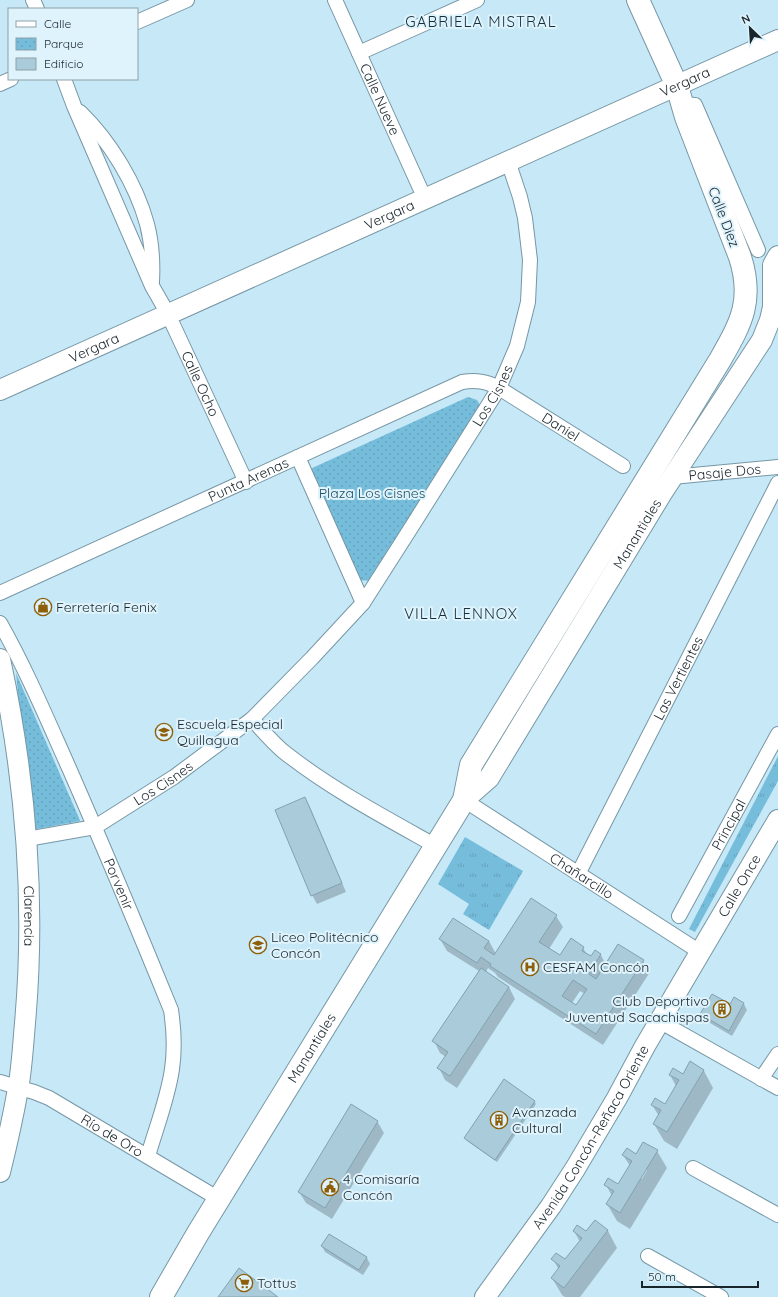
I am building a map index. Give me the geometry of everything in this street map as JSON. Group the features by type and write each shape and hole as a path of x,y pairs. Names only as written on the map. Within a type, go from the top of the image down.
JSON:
{"main road":[{"name":"Calle Diez","path":"638,0 679,95 744,268 746,290 745,305 742,318 736,332"},
{"name":"Manantiales","path":"161,1297 219,1199 464,800 471,765 686,417 736,332"}],"street":[{"path":"138,22 186,0"},
{"name":"Calle Nueve","path":"335,0 424,199"},
{"path":"359,53 477,0"},
{"name":"Vergara","path":"0,390 508,161 679,95 778,40"},
{"name":"Calle Ocho","path":"64,80 74,106 152,286 168,314 246,482"},
{"name":"Calle Diez","path":"679,95 695,105 758,250"},
{"name":"Calle Ocho","path":"74,106 99,132 110,147 135,194 147,223 150,237 153,269 152,286"},
{"name":"Los Cisnes","path":"27,839 95,827 174,777 252,719 312,658 362,603 499,388 509,367 521,332 528,302 530,260 525,218 520,197 508,161"},
{"name":"Manantiales","path":"464,800 489,778 672,477 759,344 766,330 772,307 773,265 778,256"},
{"name":"Punta Arenas","path":"0,594 462,382 471,380 480,381 490,383 499,388"},
{"name":"Daniel","path":"499,388 623,466"},
{"path":"298,457 362,603"},
{"name":"Pasaje Dos","path":"672,477 778,467"},
{"name":"Las Vertientes","path":"578,874 778,483"},
{"name":"Porvenir","path":"0,623 55,736 95,827 171,1010 174,1036 172,1070 168,1091 148,1156"},
{"name":"Clarencia","path":"0,659 17,744 21,774 27,839 30,916 29,965 9,1085 0,1172"},
{"path":"252,719 283,751 326,782 359,803 436,846"},
{"name":"Principal","path":"678,916 778,734"},
{"name":"Chañarcillo","path":"464,800 700,952"},
{"name":"Calle Once","path":"700,952 778,820"},
{"name":"Avenida Concón-Reñaca Oriente","path":"485,1297 551,1206 575,1170 617,1098 659,1021 700,952"},
{"path":"659,1021 778,1088"},
{"path":"761,1079 778,1054"},
{"name":"Río de Oro","path":"9,1085 48,1098 219,1199"},
{"path":"693,1168 778,1215"},
{"path":"648,1256 721,1297"}],"green space":[{"name":"Plaza Los Cisnes","path":"468,397 477,400 482,408 372,581 357,580 310,469"},
{"path":"16,673 79,818 80,821 31,830"},
{"path":"778,756 778,781 695,932 689,929"},
{"path":"465,837 523,871 489,930 463,914 469,904 438,884"}],"building":[{"path":"305,797 342,883 311,896 275,810"},
{"path":"531,898 557,915 539,942 560,955 571,938 584,947 582,951 591,956 595,950 601,954 589,974 596,979 618,944 644,960 596,1034 490,966 491,964 481,957 477,963 439,939 453,918 489,941 484,948 494,955","holes":["573,980 587,989 576,1005 562,996"]},
{"path":"481,968 509,987 450,1076 437,1068 448,1052 432,1041"},
{"name":"Club Deportivo Juventud Sacachispas","path":"712,994 730,1004 734,997 744,1003 729,1031 700,1014"},
{"path":"690,1061 704,1070 667,1132 653,1124 661,1110 651,1105 655,1098 665,1104 679,1080 669,1075 673,1068 683,1074"},
{"name":"Avanzada Cultural","path":"504,1079 535,1101 495,1160 464,1138"},
{"path":"351,1104 378,1121 325,1208 298,1192"},
{"path":"643,1142 658,1150 620,1213 606,1204 614,1191 604,1185 608,1178 618,1184 632,1161 622,1155 627,1148 636,1154"},
{"path":"595,1220 608,1230 564,1288 551,1278 560,1266 551,1259 556,1253 565,1259 582,1238 573,1231 577,1225 586,1231"},
{"path":"329,1234 367,1257 359,1270 321,1246"},
{"name":"Tottus","path":"239,1268 278,1297 218,1297"}],"place":[{"name":"Ferretería Fenix","path":"43,607"},
{"name":"Escuela Especial Quillagua","path":"164,732"},
{"name":"Liceo Politécnico Concón","path":"258,945"},
{"name":"CESFAM Concón","path":"530,967"},
{"name":"Club Deportivo Juventud Sacachispas","path":"722,1009"},
{"name":"Avanzada Cultural","path":"499,1120"},
{"name":"4 Comisaría Concón","path":"330,1187"},
{"name":"Tottus","path":"244,1283"}],"district":[{"name":"GABRIELA MISTRAL","path":"481,22"},
{"name":"VILLA LENNOX","path":"461,614"}]}
